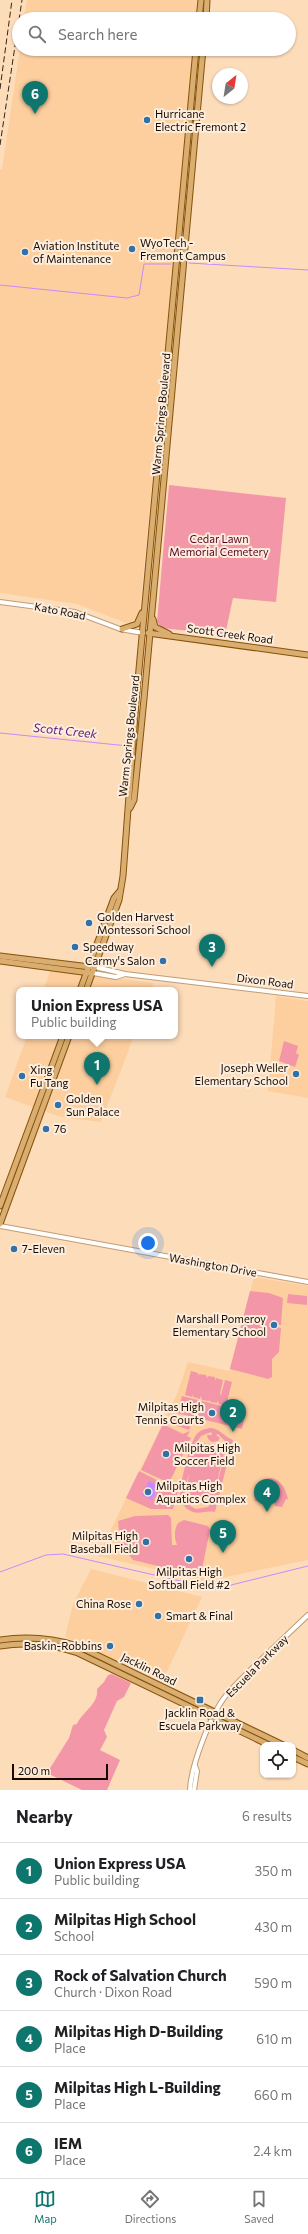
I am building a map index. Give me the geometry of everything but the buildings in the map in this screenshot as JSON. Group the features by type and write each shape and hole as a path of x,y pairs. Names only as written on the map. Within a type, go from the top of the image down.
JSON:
{"main road":[{"path":"200,12 201,0"},
{"path":"206,12 207,0"},
{"name":"Warm Springs Boulevard","path":"130,778 195,56"},
{"name":"Warm Springs Boulevard","path":"131,806 150,634 202,56"},
{"path":"173,313 175,316 174,335 177,343"},
{"path":"122,629 137,624 141,619 146,603"},
{"path":"152,612 155,627 174,636"},
{"name":"Scott Creek Road","path":"143,632 308,654"},
{"path":"136,702 140,704 140,730"},
{"path":"87,987 119,900 119,892 124,876 131,806 132,782 130,778 134,769 136,743 139,738"},
{"path":"81,987 114,898 119,892"},
{"name":"Dixon Road","path":"0,956 95,968"},
{"path":"0,960 93,973"},
{"path":"0,1206 62,1039"},
{"path":"0,1225 68,1039"},
{"name":"Jacklin Road","path":"0,1640 26,1637 41,1638 60,1640 78,1646 277,1742"},
{"name":"Jacklin Road","path":"0,1646 27,1643 59,1646 88,1658 263,1742"},
{"path":"296,1752 308,1758"},
{"path":"296,1758 308,1764"}],"street":[{"name":"Kato Road","path":"0,602 74,612 122,629 143,632"},
{"name":"Dixon Road","path":"95,968 125,974 308,996"},
{"name":"Dixon Road","path":"93,973 116,977 125,974"},
{"name":"Washington Drive","path":"0,1225 308,1282"},
{"name":"Escuela Parkway","path":"190,1790 192,1770 195,1766 204,1738 213,1718 228,1693 308,1614"},
{"name":"Escuela Parkway","path":"194,1790 196,1771 195,1766"}],"shaded area":[{"path":"27,0 199,0 198,12 25,12"},
{"path":"19,56 193,56 140,610 136,619 131,622 126,623 77,604 0,593 0,170 2,169"},
{"path":"51,969 153,983 152,987 44,987"},
{"path":"276,996 308,1001 308,1098 268,1091"},
{"path":"26,1039 133,1039 101,1122 61,1117 5,1097"},
{"path":"254,1277 308,1286 308,1560 206,1581 98,1556 177,1394 188,1362 229,1371"},
{"path":"149,1481 159,1486 152,1500 142,1495"},
{"path":"91,1569 202,1597 162,1682 65,1637 73,1604"}],"green space":[{"name":"Cedar Lawn Memorial Cemetery","path":"169,485 286,498 276,602 233,598 225,635 162,628 157,622"},
{"path":"284,1041 298,1046 296,1053 299,1055 295,1067 279,1061"},
{"path":"250,1291 269,1293 283,1298 281,1325 277,1325 277,1327 281,1328 279,1352 272,1359 272,1377 268,1379 230,1369"},
{"path":"288,1294 307,1296 307,1305 287,1303"},
{"path":"191,1371 198,1373 198,1376 199,1374 206,1375 207,1378 208,1376 215,1377 215,1381 216,1378 223,1380 221,1395 225,1380 232,1382 226,1406 219,1404 218,1401 217,1403 210,1402 210,1399 209,1401 202,1400 201,1396 200,1399 193,1397 193,1394 192,1397 185,1395"},
{"name":"Milpitas High Tennis Courts","path":"182,1396 246,1412 242,1429 177,1413"},
{"path":"171,1415 192,1421 189,1430 169,1423"},
{"name":"Milpitas High Soccer Field","path":"163,1424 183,1434 190,1431 187,1436 191,1438 169,1483 141,1470"},
{"path":"210,1428 218,1430 233,1440 215,1512 197,1513 186,1508 181,1500 180,1494 188,1455 194,1439 199,1432","holes":["211,1432 212,1435 207,1435 208,1439 212,1442 218,1441 220,1438 216,1435 218,1434 225,1441 226,1449 213,1501 208,1507 196,1509 187,1502 185,1493 189,1473 186,1494 213,1499 225,1449 224,1447 197,1442 201,1436"]},
{"name":"Milpitas High Aquatics Complex","path":"139,1471 178,1491 173,1509 151,1509 126,1498"},
{"path":"271,1478 281,1483 286,1492 288,1499 286,1499 282,1507 275,1506 274,1500 270,1497 265,1498 262,1502 255,1501 254,1497 258,1485 263,1480"},
{"path":"168,1515 171,1518 172,1545 177,1545 175,1534 178,1523 184,1520 208,1526 210,1530 201,1574 199,1576 133,1560 120,1543 118,1521 135,1516"},
{"path":"112,1674 131,1683 124,1697 117,1701 104,1730 107,1737 100,1750 120,1760 107,1790 82,1790 47,1773 69,1738 73,1725 77,1724 93,1704 97,1694 97,1689 108,1675"}],"waterway":[{"path":"189,263 308,270"},
{"path":"0,285 127,298 139,295 144,264 171,264"},
{"name":"Scott Creek","path":"0,733 128,746"},
{"path":"0,1572 46,1555 63,1554 215,1589 308,1566"}],"railway":[{"path":"0,89 12,0"},
{"path":"20,12 22,0"},
{"path":"0,145 14,56"}],"place":[{"name":"IEM","path":"35,114"},
{"name":"Hurricane Electric Fremont 2","path":"147,120"},
{"name":"WyoTech - Fremont Campus","path":"132,249"},
{"name":"Aviation Institute of Maintenance","path":"25,252"},
{"name":"Golden Harvest Montessori School","path":"89,923"},
{"name":"Speedway","path":"75,947"},
{"name":"Carmy's Salon","path":"163,961"},
{"name":"Rock of Salvation Church","path":"212,967"},
{"name":"Joseph Weller Elementary School","path":"296,1074"},
{"name":"Xing Fu Tang","path":"22,1076"},
{"name":"Union Express USA","path":"97,1085"},
{"name":"Golden Sun Palace","path":"58,1105"},
{"name":"76","path":"46,1129"},
{"name":"7-Eleven","path":"14,1249"},
{"name":"Marshall Pomeroy Elementary School","path":"274,1325"},
{"name":"Milpitas High Tennis Courts","path":"212,1413"},
{"name":"Milpitas High School","path":"233,1432"},
{"name":"Milpitas High Soccer Field","path":"166,1454"},
{"name":"Milpitas High Aquatics Complex","path":"148,1492"},
{"name":"Milpitas High D-Building","path":"267,1512"},
{"name":"Milpitas High Baseball Field","path":"146,1542"},
{"name":"Milpitas High L-Building","path":"223,1553"},
{"name":"Milpitas High Softball Field #2","path":"189,1559"},
{"name":"China Rose","path":"139,1604"},
{"name":"Smart & Final","path":"158,1616"},
{"name":"Baskin-Robbins","path":"110,1646"},
{"name":"Jacklin Road & Escuela Parkway","path":"200,1700"}]}
